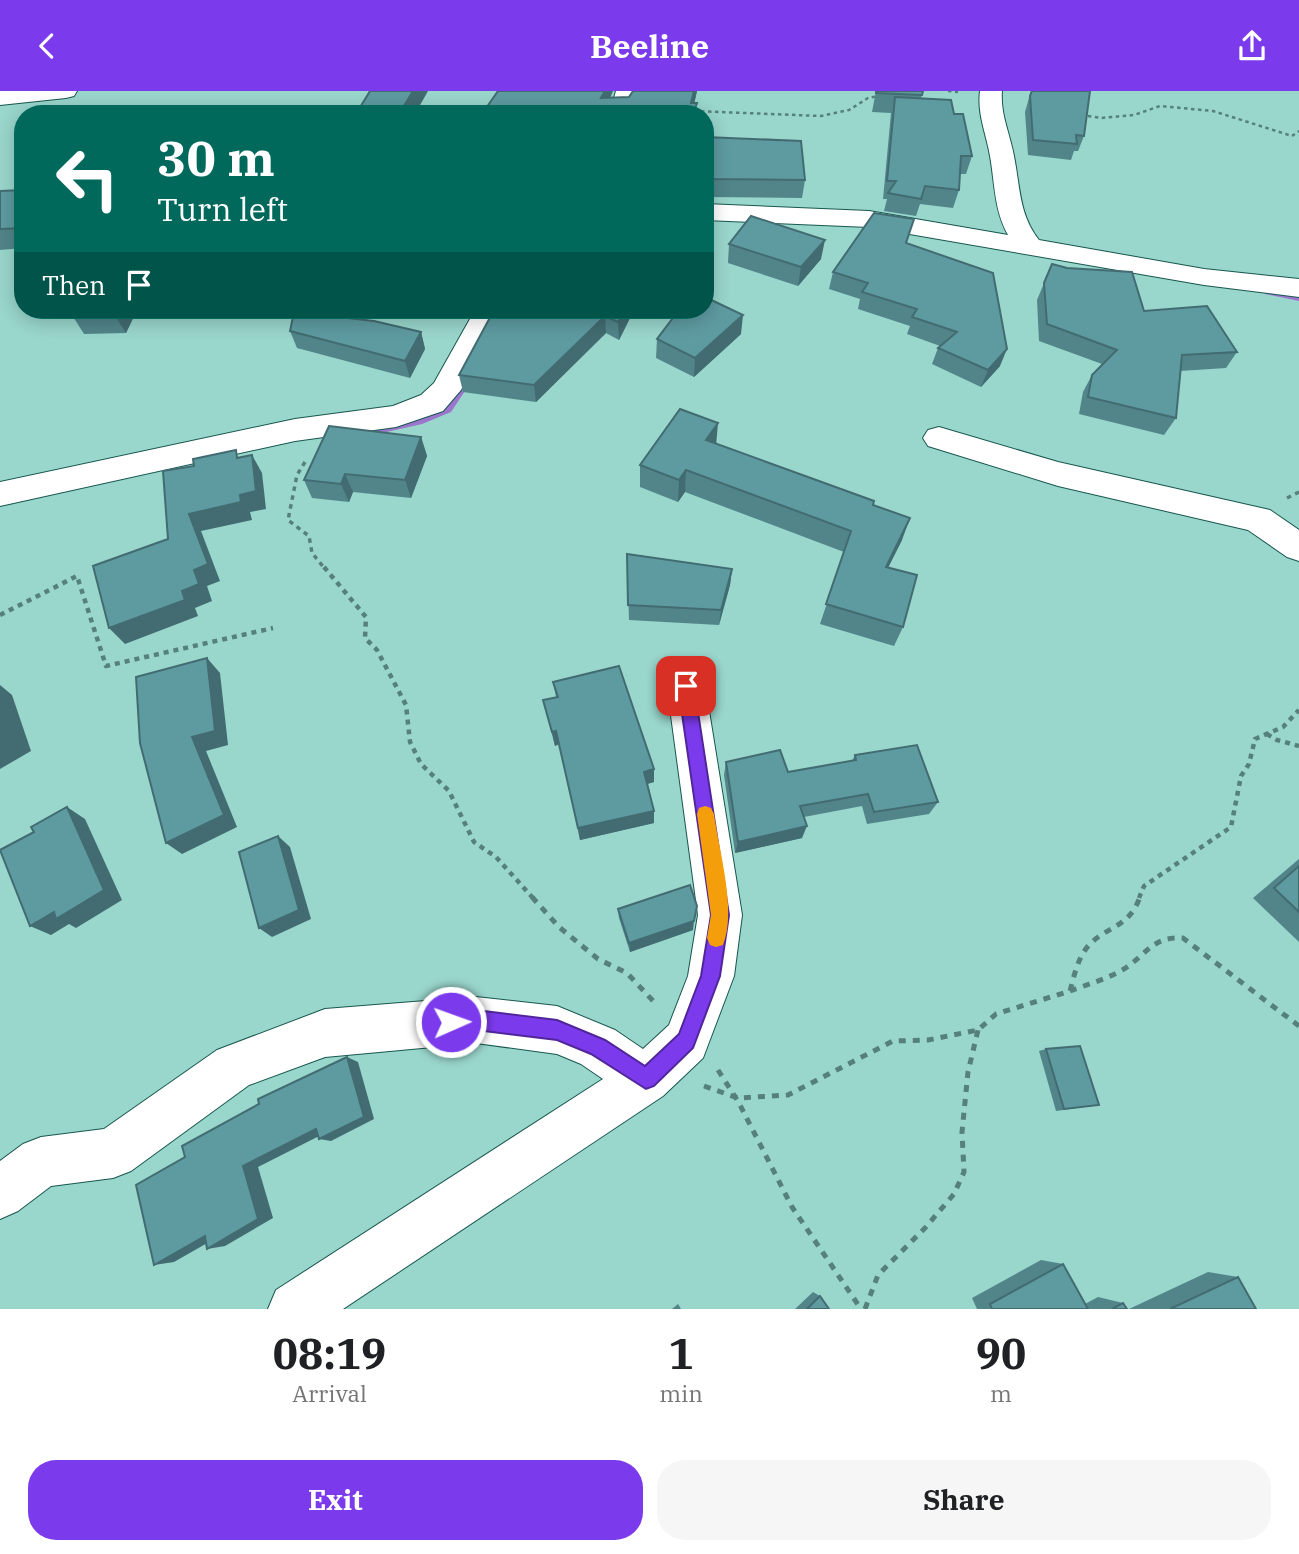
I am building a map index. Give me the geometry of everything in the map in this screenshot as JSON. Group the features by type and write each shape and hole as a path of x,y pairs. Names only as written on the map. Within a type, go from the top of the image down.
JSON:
{"street":[{"path":"0,98 66,91"},
{"path":"991,91 990,115 1002,155 1007,208 1017,231 1030,247"},
{"path":"714,212 869,219 1203,277 1299,288"},
{"path":"0,494 193,450 317,427 396,416 432,403 446,390 484,319"},
{"path":"939,438 1058,474 1258,519 1299,548"},
{"path":"295,1309 646,1079 686,1041 711,976 720,915 686,686"},
{"path":"0,1193 41,1162 113,1153 234,1067 325,1033 476,1020 557,1030 598,1047 646,1079"}],"path":[{"path":"714,113 836,115 868,98 886,95"},
{"path":"622,102 644,105"},
{"path":"1072,115 1101,118 1134,115 1160,106 1229,114 1273,132 1292,136 1299,131"},
{"path":"317,427 316,443 297,475 288,520 309,536 312,554 366,617 365,638 377,650 407,705 410,743 421,764 449,791 474,842 496,857 559,927 598,959 627,973 641,991 689,1033 738,1098 793,1209 863,1309"},
{"path":"0,615 77,576 106,666 273,628"},
{"path":"1070,991 1076,969 1089,945 1122,924 1136,907 1144,886 1231,827 1241,775 1249,764 1255,739 1283,727 1299,710"},
{"path":"1267,733 1279,743 1299,746"},
{"path":"646,1079 678,1077 738,1098 788,1095 893,1041 929,1039 978,1030 996,1014 1070,991 1126,968 1144,950 1169,937 1183,938 1299,1026"},
{"path":"863,1309 878,1275 925,1228 954,1194 964,1172 962,1132 968,1072 978,1030"}],"building":[{"path":"370,91 413,91 404,105 361,105"},
{"path":"498,91 605,91 601,98 629,97 633,91 694,91 691,103 697,103 696,105 488,105"},
{"path":"876,91 923,91 922,95"},
{"path":"1032,91 1090,91 1084,136 1076,135 1077,144 1033,140 1030,96"},
{"path":"895,97 951,100 954,114 963,114 972,156 961,156 959,190 925,186 921,199 888,193 896,181 887,181"},
{"path":"714,137 801,141 805,180 714,179"},
{"path":"14,190 14,228 0,229 0,191"},
{"path":"874,213 914,219 906,243 993,273 1007,349 988,370 938,348 957,332 912,317 917,309 862,292 868,283 833,272"},
{"path":"751,216 825,240 801,267 729,244"},
{"path":"1052,264 1067,268 1132,272 1144,311 1207,306 1237,352 1182,355 1176,418 1088,397 1092,375 1117,350 1047,324 1044,283"},
{"path":"714,301 743,315 695,358 657,339 672,319 714,319"},
{"path":"293,319 356,319 421,332 405,361 290,331"},
{"path":"489,319 602,319 534,385 459,375"},
{"path":"680,409 718,423 706,440 874,501 873,505 910,518 886,567 917,575 903,627 826,604 851,531 686,470 679,480 640,465"},
{"path":"329,426 421,437 405,480 345,474 341,484 304,480"},
{"path":"236,450 237,458 252,455 256,491 240,495 241,502 189,514 208,564 194,570 199,584 182,591 185,600 109,628 93,566 168,539 163,471 194,466 193,459"},
{"path":"627,554 732,569 721,610 628,605"},
{"path":"207,658 215,731 192,737 224,815 166,843 140,743 136,677"},
{"path":"619,666 654,769 644,772 654,811 578,828 556,731 552,732 543,700 558,697 553,682"},
{"path":"917,745 938,802 874,812 868,794 800,806 807,826 738,842 726,762 780,750 788,772 856,760 855,755"},
{"path":"67,807 104,890 56,919 54,912 30,926 0,850 34,832 31,827"},
{"path":"278,836 299,910 259,928 239,852"},
{"path":"1299,866 1299,912 1274,888"},
{"path":"690,885 697,906 694,921 629,943 618,909"},
{"path":"1080,1046 1099,1105 1064,1109 1046,1049"},
{"path":"347,1057 364,1117 319,1139 316,1129 243,1166 258,1219 207,1249 205,1236 154,1265 136,1185 185,1157 182,1146 259,1104 258,1099"},
{"path":"1063,1264 1088,1309 992,1309 990,1304"},
{"path":"1238,1277 1256,1309 1170,1309"},
{"path":"820,1296 829,1309 807,1309"},
{"path":"1123,1303 1127,1309 1112,1309"}],"waterway":[{"path":"1268,292 1299,298"},
{"path":"360,434 422,421 448,410 470,376"}],"slow traffic":[{"path":"705,814 720,915 716,938"}],"route":[{"path":"451,1022 476,1020 557,1030 598,1047 646,1079 686,1041 711,976 720,915 686,686"}]}
